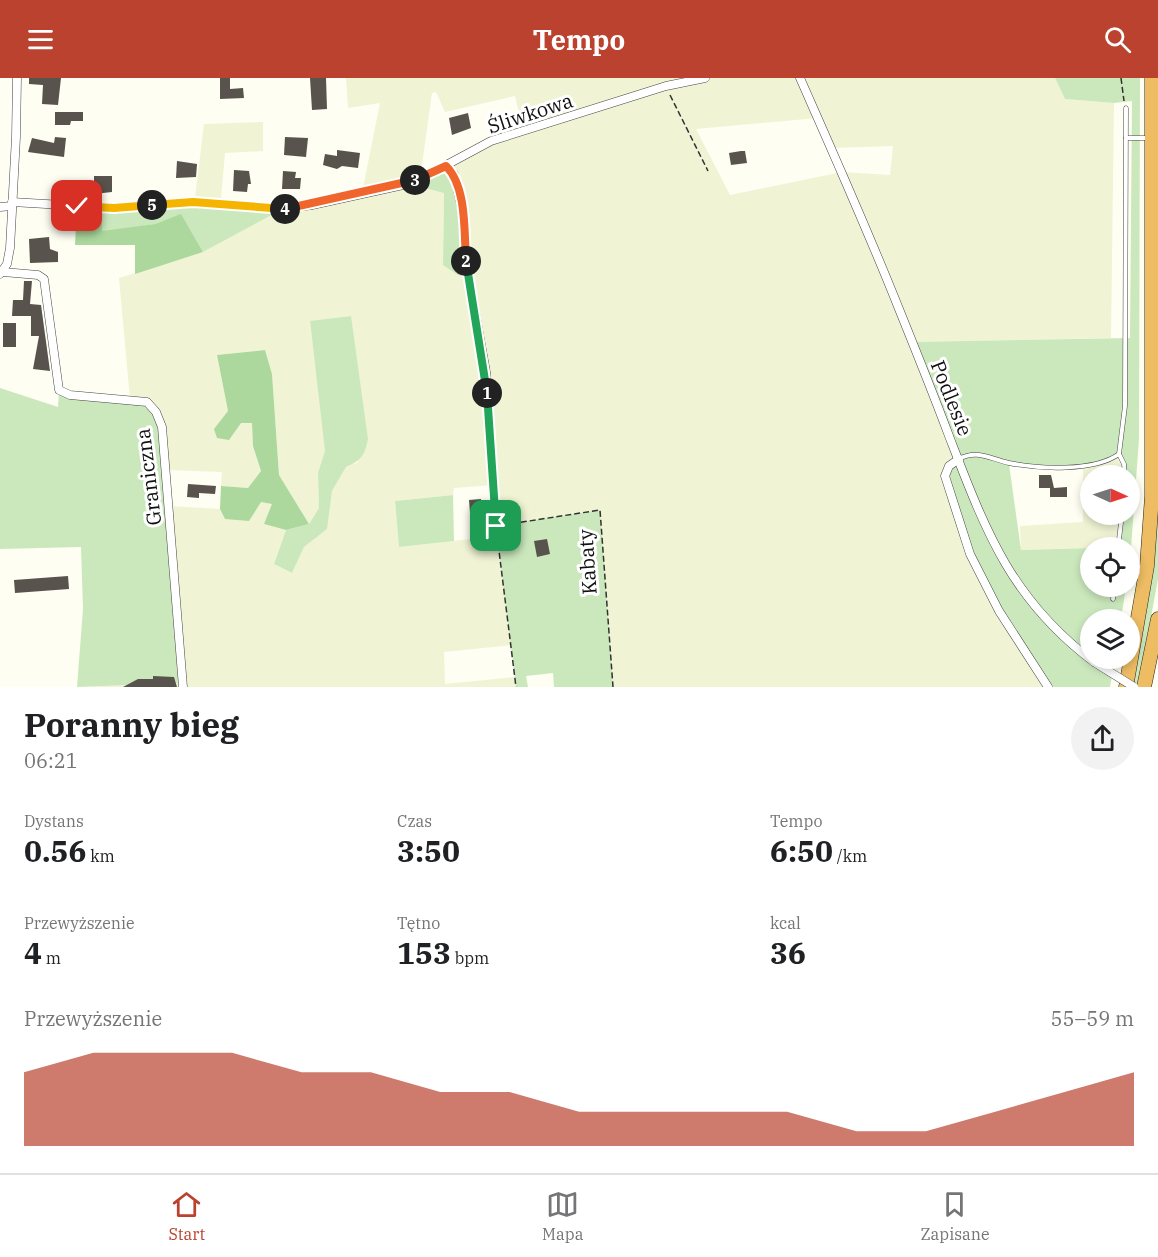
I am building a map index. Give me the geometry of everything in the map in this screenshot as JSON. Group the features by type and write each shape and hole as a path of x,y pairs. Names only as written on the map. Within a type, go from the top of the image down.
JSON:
{"highway":[{"path":"1126,687 1147,566 1152,496 1153,234 1156,140 1152,122 1152,78"},
{"path":"1144,687 1158,619"}],"street":[{"name":"Graniczna","path":"17,78 10,248 2,273 38,275 44,279 58,390 70,395 147,402 156,411 162,427 183,687"},
{"name":"Śliwkowa","path":"0,207 12,204 114,208 193,202 283,209 403,184 446,166 491,141 666,86 705,78"},
{"name":"Podlesie","path":"800,78 885,274 984,526 1005,567 1054,628 1094,662 1134,687"},
{"path":"446,166 454,174 462,209 467,267 486,372 496,526"},
{"path":"959,459 949,466 945,476 970,554 999,611 1048,687"}],"lane":[{"path":"1124,465 1119,454 1125,406 1126,108"},
{"path":"1126,138 1156,140"},
{"path":"1153,234 1158,213"},
{"path":"959,459 973,453 1030,466 1093,466 1109,461 1119,454"}],"path":[{"path":"1121,78 1126,108"},
{"path":"666,86 692,144 708,171"},
{"name":"Kabaty","path":"496,526 600,510 613,687"},
{"path":"496,526 516,687"}],"green space":[{"path":"346,78 688,78 522,126 515,96 445,112 436,92 432,93 421,172 409,178 363,188 380,103 348,108"},
{"path":"705,78 1055,78 1065,99 1114,103 1111,338 913,342 1048,687 613,687 600,511 496,526 493,485 454,488 453,495 395,501 399,547 497,536 512,645 444,652 445,684 515,677 516,687 83,687 182,683 170,506 220,509 225,519 261,502 273,504 264,524 286,530 274,564 292,573 304,547 326,529 332,491 346,467 358,462 350,316 310,322 326,451 318,473 319,508 309,524 279,475 272,374 265,350 217,355 228,411 241,423 252,422 253,446 261,471 248,488 221,486 222,472 166,470 130,399 119,278 203,252 283,209 424,177 444,193 443,265 446,166 491,141","holes":["818,118 831,148 893,146 890,175 842,172 730,195 696,129"]},
{"path":"1055,78 1140,78 1137,465 1124,465 1119,454 1095,465 1009,464 1021,550 1080,548 1080,597 1124,597 1123,609 1080,609 1080,669 1113,669 1110,687 1048,687 999,611 970,554 945,476 959,459 912,342 1130,338 1132,101 1114,103 1065,99"},
{"path":"263,122 263,151 225,153 221,198 195,198 204,124"},
{"path":"446,166 454,174 468,277 458,275 443,265 444,193 425,188 424,177"},
{"path":"193,203 283,209 203,252 181,215 155,224 102,232 103,208"},
{"path":"77,206 103,208 102,231 155,224 181,214 203,252 135,274 135,245 75,245"},
{"path":"351,316 367,445 359,460 346,467 332,491 327,529 304,547 292,573 274,564 286,530 309,524 319,508 318,473 325,451 310,321"},
{"path":"265,350 272,374 279,475 309,524 286,530 264,524 272,504 261,502 249,521 225,519 220,509 221,486 248,488 261,471 253,446 252,423 241,423 229,440 217,438 214,429 228,411 217,355"},
{"path":"0,388 58,407 59,390 147,402 162,427 183,683 77,687 83,609 81,547 0,549"},
{"path":"1119,454 1124,465 1086,465"},
{"path":"453,495 454,541 399,547 395,501"},
{"path":"1158,495 1158,579 1138,687 1132,687 1135,669 1140,669 1140,645 1149,597"},
{"path":"600,510 613,687 554,687 553,673 526,676 528,687 516,687 496,526"},
{"path":"1080,522 1080,525 1121,525 1119,537 1080,537 1080,548 1021,550 1020,526"},
{"path":"1121,525 1133,525 1132,537 1119,537"}],"building":[{"path":"29,78 61,78 58,105 42,104 43,85 29,84"},
{"path":"220,78 230,78 230,89 243,88 244,98 220,99"},
{"path":"310,78 326,78 327,109 312,110"},
{"path":"55,112 83,112 83,121 71,121 70,125 55,125"},
{"path":"468,113 471,128 452,135 449,118"},
{"path":"55,137 66,138 64,157 28,152 32,138 54,143"},
{"path":"285,137 308,138 306,157 284,155"},
{"path":"337,150 360,153 358,168 342,166 337,169 323,165 325,154 337,156"},
{"path":"745,151 747,163 731,165 729,153"},
{"path":"177,161 197,164 196,177 176,178"},
{"path":"234,170 249,171 251,184 248,184 247,192 233,191"},
{"path":"283,171 296,172 295,178 301,178 300,189 282,189"},
{"path":"94,176 112,176 112,192 94,194"},
{"path":"49,237 50,249 58,252 58,262 30,263 29,239"},
{"path":"24,281 32,281 30,304 41,305 50,371 33,369 39,336 31,336 31,316 12,316 13,300 23,300"},
{"path":"3,323 16,323 16,347 3,347"},
{"path":"1039,475 1051,475 1054,488 1067,487 1067,497 1050,497 1050,488 1039,488"},
{"path":"188,484 216,486 215,494 199,493 199,498 187,497"},
{"path":"481,499 482,511 486,510 488,524 471,525 469,500"},
{"path":"547,539 550,554 537,557 534,541"},
{"path":"68,576 69,589 15,593 14,580"},
{"path":"153,676 174,677 177,687 123,687 138,679 153,679"}],"route":[{"path":"77,206 114,208 193,202 283,209 312,205 403,184 446,166 454,174 462,209 467,267 486,372 496,526"}]}
